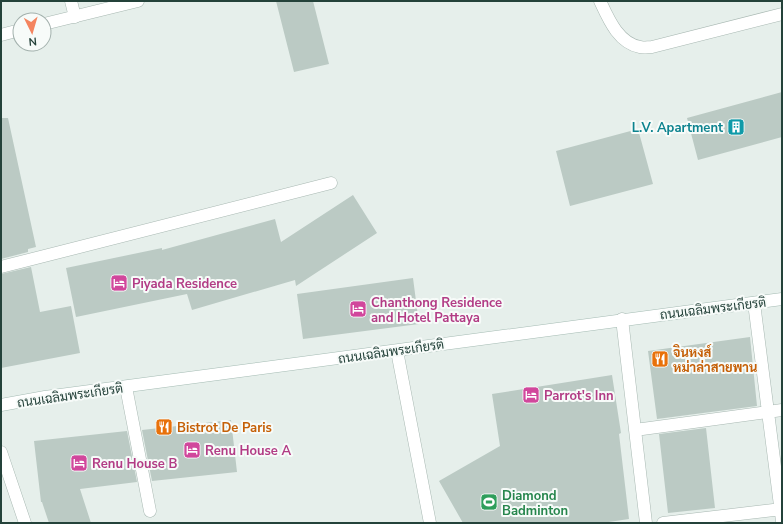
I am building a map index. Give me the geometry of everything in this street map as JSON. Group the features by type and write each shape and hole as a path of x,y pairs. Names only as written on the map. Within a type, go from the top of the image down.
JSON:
{"street":[{"path":"71,1 75,17"},
{"path":"52,22 138,1"},
{"path":"600,1 611,24 624,40 639,47 652,47 782,14"},
{"path":"1,35 12,32"},
{"path":"1,267 331,183"},
{"name":"ถนนเฉลิมพระเกียรติ","path":"1,404 622,319 782,299"},
{"path":"754,303 782,521"},
{"path":"622,319 646,523"},
{"path":"397,351 430,523"},
{"path":"126,387 150,511"},
{"path":"635,430 782,410"},
{"path":"1,452 25,523"},
{"path":"663,523 781,509"}],"building":[{"path":"276,1 313,1 329,64 294,72"},
{"name":"L.V. Apartment","path":"782,92 782,137 698,160 687,118"},
{"path":"1,118 8,118 36,247 28,249 28,252 1,259"},
{"path":"638,129 653,184 570,206 556,151"},
{"path":"353,195 377,233 296,286 295,280 192,310 187,294 76,317 66,268 162,248 162,250 275,219 281,242"},
{"path":"31,267 40,312 71,306 80,353 1,368 1,274"},
{"name":"Chanthong Residence and Hotel Pattaya","path":"413,278 419,324 303,339 297,294"},
{"path":"750,337 757,406 657,419 648,351"},
{"path":"612,375 621,433 619,434 629,519 602,523 463,523 439,481 500,446 492,394"},
{"name":"Renu House A","path":"231,420 237,472 152,481 142,430"},
{"path":"706,428 715,508 668,513 659,434"},
{"name":"Renu House B","path":"127,431 137,482 80,489 91,523 49,523 41,502 34,441"}],"place":[{"name":"L.V. Apartment","path":"736,127"},
{"name":"Piyada Residence","path":"119,283"},
{"name":"Chanthong Residence and Hotel Pattaya","path":"358,309"},
{"name":"จินหงส์ หม่าล่าสายพาน","path":"660,359"},
{"name":"Parrot's Inn","path":"531,395"},
{"name":"Bistrot De Paris","path":"164,427"},
{"name":"Renu House A","path":"192,450"},
{"name":"Renu House B","path":"79,463"},
{"name":"Diamond Badminton","path":"489,502"}]}
